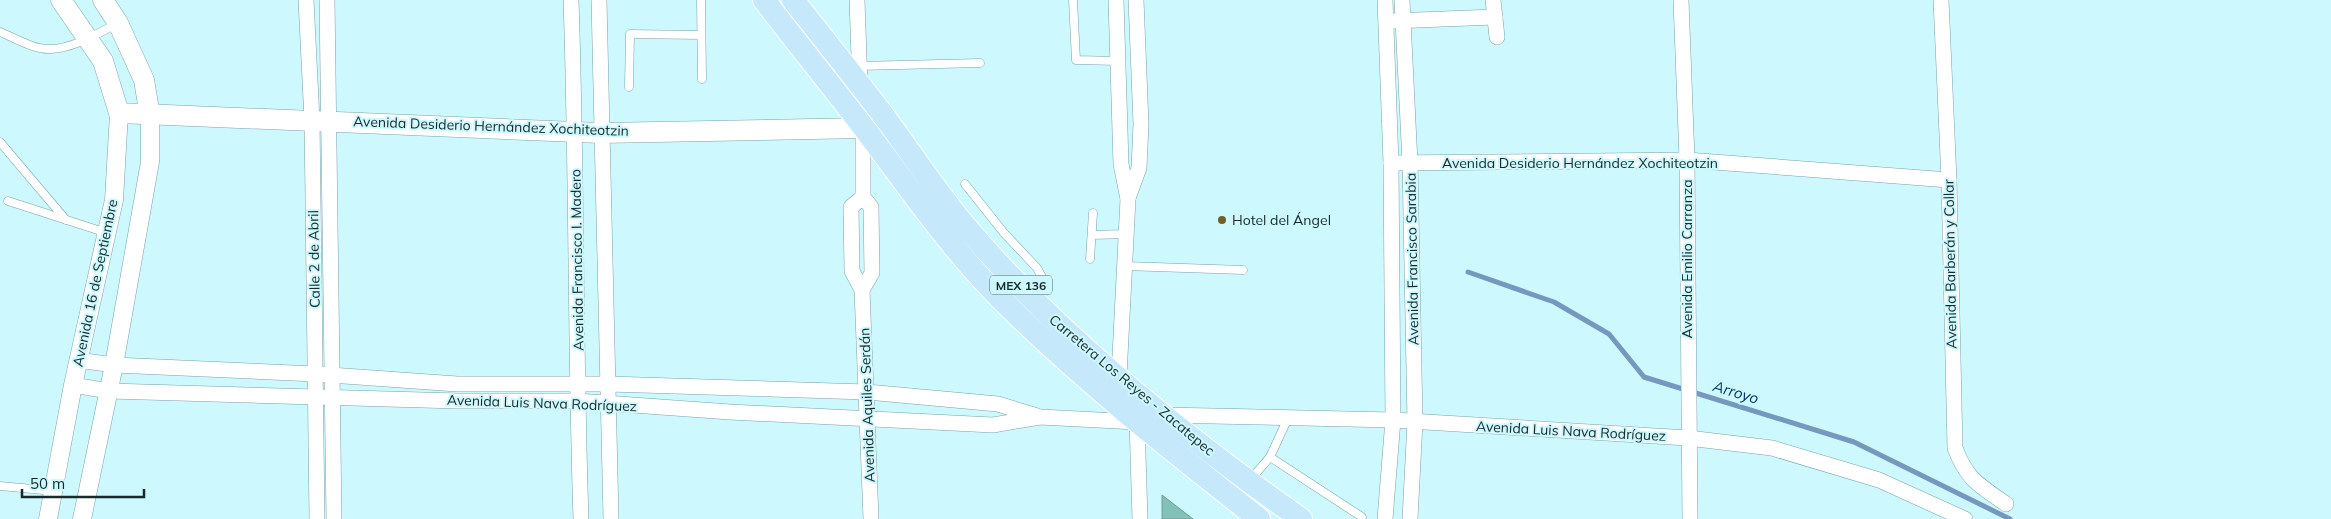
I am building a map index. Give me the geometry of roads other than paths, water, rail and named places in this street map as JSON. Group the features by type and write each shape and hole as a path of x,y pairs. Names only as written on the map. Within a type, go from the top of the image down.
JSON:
{"main road":[{"name":"Avenida 16 de Septiembre","path":"61,0 103,60 119,113"},
{"path":"103,0 118,23 144,80 150,116"},
{"name":"Carretera Los Reyes - Zacatepec","path":"764,0 944,237 1000,298 1078,372 1137,422 1259,519"},
{"name":"Carretera Los Reyes - Zacatepec","path":"793,0 860,76 960,220 1044,310 1164,415 1248,482 1301,519"},
{"name":"Avenida Desiderio Hernández Xochiteotzin","path":"119,113 150,116 321,120 601,133 863,128"}],"street":[{"name":"Calle 2 de Abril","path":"306,0 321,120 330,255 334,397 334,519"},
{"name":"Calle 2 de Abril","path":"317,519 314,254 328,0"},
{"name":"Avenida Aquiles Serdán","path":"857,0 863,128 863,196 871,207 872,273 862,290 871,519"},
{"path":"1116,0 1121,164 1128,199 1119,376"},
{"path":"1128,199 1138,168 1141,124 1136,0"},
{"name":"Avenida Francisco Sarabia","path":"1385,0 1391,163 1392,420 1385,519"},
{"name":"Avenida Francisco Sarabia","path":"1402,0 1410,163 1415,422 1410,519"},
{"path":"1493,0 1497,37"},
{"name":"Avenida Emilio Carranza","path":"1681,0 1687,160 1690,519"},
{"name":"Avenida Barberán y Collar","path":"1940,1 1949,180 1955,448 1962,468 1974,482 2006,504"},
{"path":"571,3 599,3"},
{"name":"Avenida Francisco I. Madero","path":"571,3 576,132 579,384 577,401 581,519"},
{"name":"Avenida Francisco I. Madero","path":"599,3 611,519"},
{"path":"1386,21 1402,22 1495,17"},
{"name":"Avenida 16 de Septiembre","path":"48,519 78,360 114,200 119,113"},
{"path":"82,519 114,366 150,162 150,116"},
{"name":"Avenida Desiderio Hernández Xochiteotzin","path":"1391,163 1687,160 1949,180"},
{"path":"314,254 330,255"},
{"path":"577,280 605,278"},
{"path":"315,318 332,318"},
{"name":"Avenida Luis Nava Rodríguez","path":"78,360 114,366 316,374 457,384 608,384 867,392 998,404 1040,418"},
{"path":"457,384 458,401"},
{"name":"Avenida Luis Nava Rodríguez","path":"73,386 109,391 316,395 458,401 577,401 730,412 868,417 993,425 1040,418 1137,422"},
{"path":"730,387 730,412"},
{"name":"Avenida Luis Nava Rodríguez","path":"1164,415 1392,420 1688,438 1781,451 1879,480 1965,519"},
{"path":"1137,422 1140,519"},
{"path":"317,483 334,483"}],"lane":[{"path":"700,0 702,79"},
{"path":"1074,0 1076,60 1118,61"},
{"path":"0,32 31,45 51,49 73,44 118,23"},
{"path":"629,87 630,34 701,35"},
{"path":"860,76 980,64"},
{"path":"0,142 66,220"},
{"path":"965,184 1004,233 1038,268 1042,277 1044,310"},
{"path":"8,201 107,233"},
{"path":"1090,259 1093,213"},
{"path":"1092,235 1126,234"},
{"path":"1125,266 1243,270"},
{"path":"1248,482 1270,457 1288,417"},
{"path":"1270,457 1363,518"},
{"path":"0,486 54,491"}],"waterway":[{"name":"Arroyo","path":"1468,272 1554,302 1609,334 1644,377 1854,442 2010,519"}],"place":[{"name":"Hotel del Ángel","path":"1222,220"}]}
